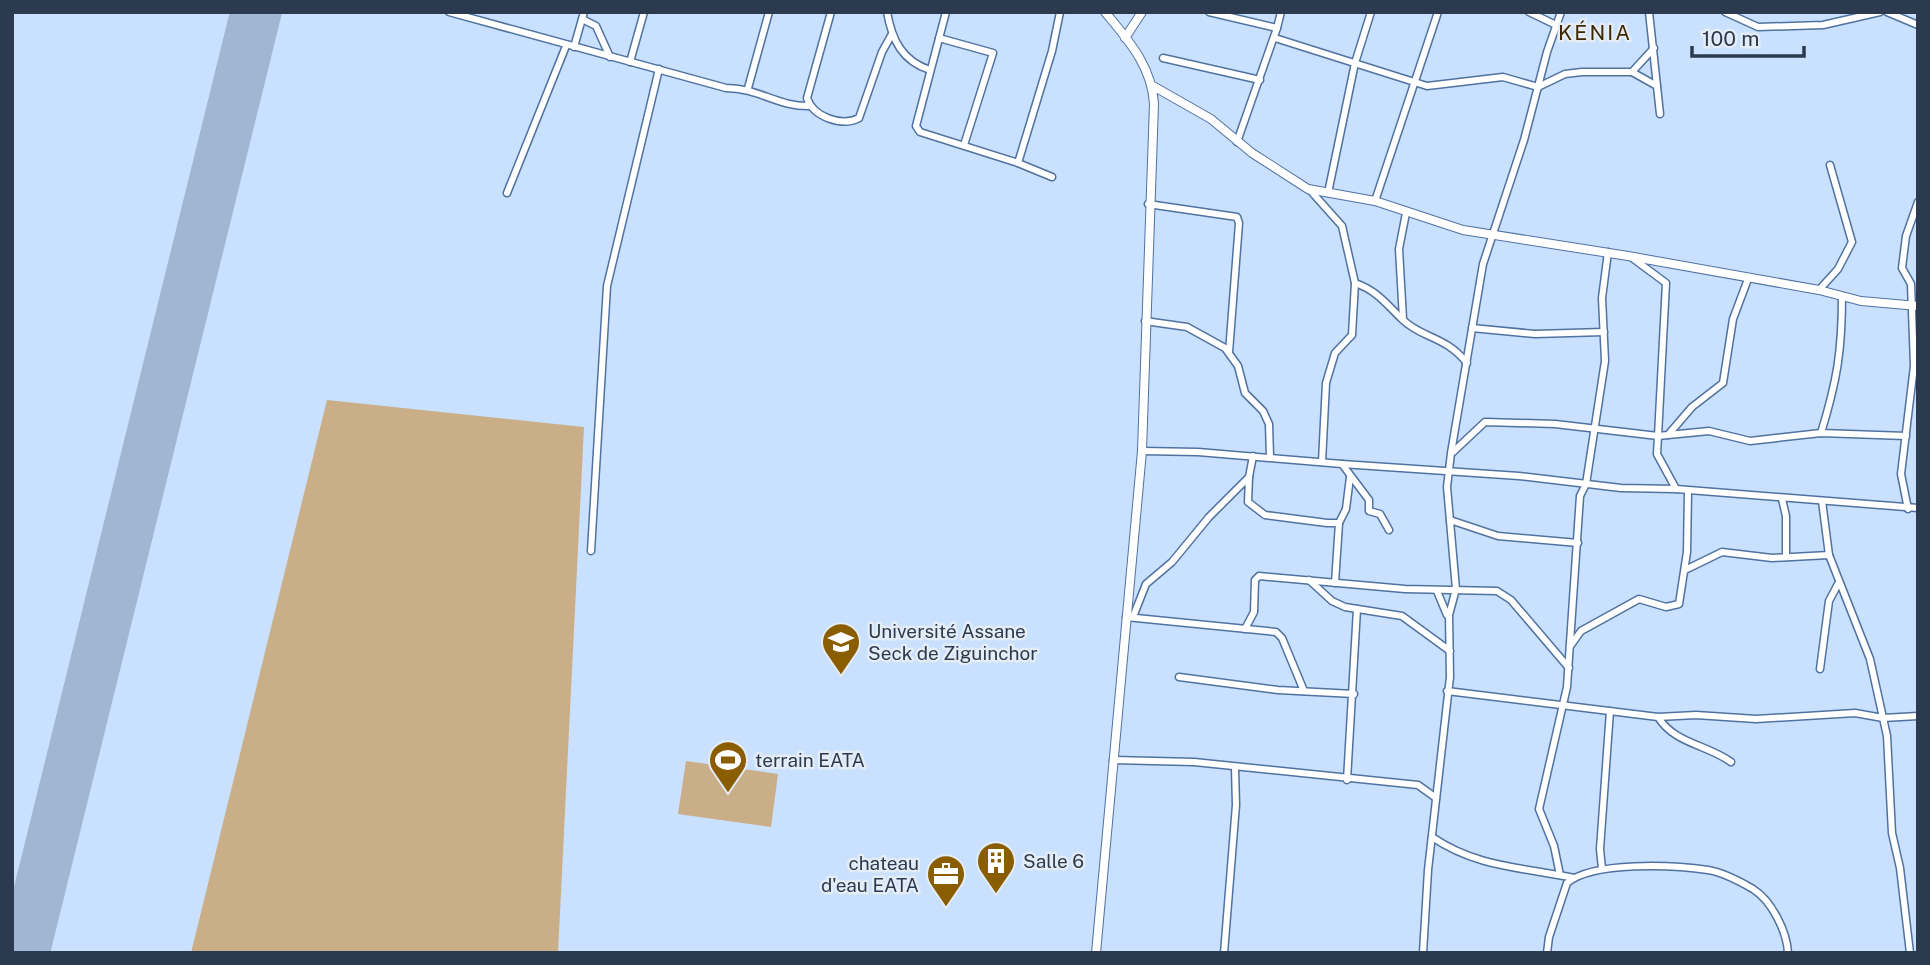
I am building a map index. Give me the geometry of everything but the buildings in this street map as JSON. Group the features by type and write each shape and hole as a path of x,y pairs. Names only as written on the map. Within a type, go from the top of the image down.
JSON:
{"street":[{"path":"449,12 726,88 748,88 794,106 810,106"},
{"path":"630,62 644,12"},
{"path":"748,88 769,12"},
{"path":"831,12 807,98 810,106 821,116 845,122 859,118 882,52 892,34"},
{"path":"887,12 892,34 909,62 930,70"},
{"path":"946,12 916,126 920,132 1018,163 1052,177"},
{"path":"1096,953 1113,760 1130,617 1142,451 1153,86 1144,64 1105,12"},
{"path":"1125,38 1142,12"},
{"path":"1209,12 1277,28"},
{"path":"1237,142 1275,38 1281,12"},
{"path":"1328,192 1355,63 1371,12"},
{"path":"1375,201 1438,12"},
{"path":"1529,12 1556,24"},
{"path":"1448,621 1456,589 1449,470 1483,264 1561,12"},
{"path":"1649,12 1660,114"},
{"path":"1725,12 1758,27 1823,25 1880,12"},
{"path":"1887,12 1918,26"},
{"path":"1018,163 1052,51 1058,13"},
{"path":"507,193 583,16 596,26 610,57"},
{"path":"939,38 993,53 964,145"},
{"path":"1275,38 1416,83 1438,86 1503,77 1516,78 1538,87 1574,72 1632,72 1657,86"},
{"path":"1632,72 1654,48"},
{"path":"1163,58 1260,80"},
{"path":"591,551 607,286 659,69"},
{"path":"1153,86 1211,119 1237,142 1308,189 1342,226 1355,283 1352,335 1335,353 1326,383 1322,462"},
{"path":"1819,290 1838,269 1852,242 1830,165"},
{"path":"1308,189 1375,201 1463,230 1608,252 1842,296 1914,306"},
{"path":"1908,509 1901,474 1913,388 1914,306 1911,284 1902,268 1906,236 1918,202"},
{"path":"1149,204 1237,217 1239,223 1229,352"},
{"path":"1403,321 1399,249 1406,212"},
{"path":"1560,875 1555,846 1539,809 1569,668 1580,496 1586,484 1605,361 1602,298 1608,252"},
{"path":"1628,256 1666,284 1657,454 1675,489"},
{"path":"1668,435 1692,407 1723,383 1733,319 1748,279"},
{"path":"1355,283 1385,300 1403,321 1447,342 1467,363"},
{"path":"1821,433 1837,383 1842,342 1842,296"},
{"path":"1146,321 1187,327 1229,352 1238,366 1245,393 1262,411 1269,424 1270,457"},
{"path":"1472,328 1535,334 1604,332"},
{"path":"1451,453 1485,422 1555,424 1658,436 1709,431 1751,441 1821,433 1906,436"},
{"path":"1142,451 1449,470 1586,484 1918,508"},
{"path":"1253,456 1248,502 1257,512 1319,523 1339,523"},
{"path":"1342,464 1369,500 1369,511 1380,514 1389,530"},
{"path":"1130,617 1146,584 1172,562 1209,517 1249,477"},
{"path":"1335,583 1339,523 1346,509 1350,477"},
{"path":"1571,645 1581,631 1639,599 1666,607 1678,606 1682,599 1685,570 1688,491"},
{"path":"1782,499 1786,516 1786,557"},
{"path":"1822,501 1829,555 1838,584 1870,659 1889,748 1892,833 1910,953"},
{"path":"1450,520 1498,536 1578,543"},
{"path":"1685,570 1722,552 1786,557 1829,555"},
{"path":"1245,629 1254,612 1255,580 1259,576 1504,594 1569,668"},
{"path":"1308,580 1332,601 1356,609 1402,616 1450,650"},
{"path":"1820,669 1829,601 1838,584"},
{"path":"1423,953 1450,650 1448,621 1437,591"},
{"path":"1347,780 1354,694 1356,609"},
{"path":"1130,617 1280,634 1304,691"},
{"path":"1179,677 1354,694"},
{"path":"1447,691 1563,703 1658,717 1703,715 1756,719 1855,713 1882,718 1918,716"},
{"path":"1602,869 1600,849 1610,711"},
{"path":"1658,717 1675,736 1711,750 1731,762"},
{"path":"1113,760 1194,762 1347,780 1418,785 1436,798"},
{"path":"1224,953 1236,805 1235,768"},
{"path":"1433,837 1456,852 1485,864 1574,878"},
{"path":"1547,953 1564,888 1574,878 1602,869 1711,870 1749,887 1761,897 1786,933 1788,953"}],"shaded area":[{"path":"327,400 584,427 558,953 191,953"},
{"name":"terrain EATA","path":"686,761 778,774 771,827 678,814"}],"runway":[{"path":"24,953 256,12"}],"place":[{"name":"Université Assane Seck de Ziguinchor","path":"841,676"},
{"name":"terrain EATA","path":"728,794"},
{"name":"Salle 6","path":"996,895"},
{"name":"chateau d'eau EATA","path":"946,908"}],"district":[{"name":"KÉNIA","path":"1595,32"}]}
